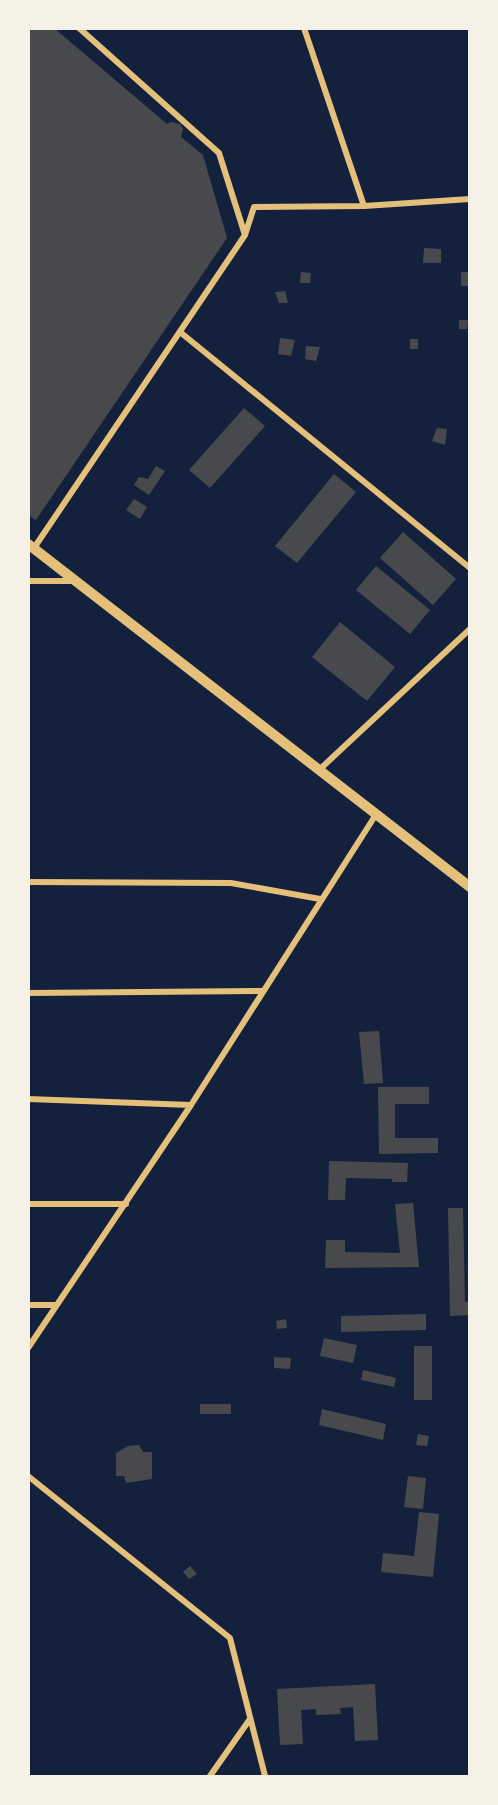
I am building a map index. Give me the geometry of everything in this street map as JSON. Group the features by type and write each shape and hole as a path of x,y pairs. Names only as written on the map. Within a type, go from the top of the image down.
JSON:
{"main road":[{"path":"31,546 375,816 470,887"}],"street":[{"path":"79,28 219,153 245,236"},
{"path":"304,28 364,206"},
{"path":"31,546 245,236 254,207 364,206 470,199"},
{"path":"180,332 470,568"},
{"path":"28,581 76,581"},
{"path":"318,771 470,629"},
{"path":"28,1348 191,1105 261,991 375,816"},
{"path":"28,882 231,883 320,899"},
{"path":"28,993 261,991"},
{"path":"28,1099 191,1105"},
{"path":"28,1204 126,1204"},
{"path":"28,1305 56,1305"},
{"path":"28,1476 230,1638 265,1776"},
{"path":"210,1776 250,1719"}],"building":[{"path":"28,28 54,28 167,124 171,122 180,124 183,129 181,137 203,155 227,238 36,520 28,515"},
{"path":"424,248 441,249 441,263 423,263"},
{"path":"301,272 311,273 310,283 300,283"},
{"path":"461,272 470,272 470,286 461,286"},
{"path":"285,291 288,303 279,303 275,292"},
{"path":"459,320 468,320 467,329 459,329"},
{"path":"280,338 295,340 291,356 278,354"},
{"path":"410,339 418,339 418,349 410,349"},
{"path":"306,346 320,347 316,361 305,359"},
{"path":"244,408 265,426 210,488 189,470"},
{"path":"437,428 447,429 445,445 432,441"},
{"path":"156,466 165,471 149,495 134,485 139,477 148,479"},
{"path":"334,474 356,492 297,563 275,546"},
{"path":"134,499 147,507 140,519 126,510"},
{"path":"403,532 456,579 433,605 380,558"},
{"path":"376,566 430,610 410,634 356,590"},
{"path":"340,622 395,667 367,701 312,657"},
{"path":"379,1031 383,1083 364,1084 359,1032"},
{"path":"378,1087 429,1087 429,1104 395,1104 395,1138 438,1138 438,1153 379,1154"},
{"path":"329,1161 408,1163 407,1182 392,1182 392,1179 346,1178 345,1200 328,1200"},
{"path":"413,1203 419,1267 325,1268 326,1240 345,1240 345,1252 400,1253 395,1204"},
{"path":"448,1208 463,1208 465,1302 470,1301 470,1315 450,1316"},
{"path":"426,1314 426,1330 341,1332 341,1316"},
{"path":"286,1319 287,1328 277,1329 276,1321"},
{"path":"324,1338 357,1345 353,1363 320,1356"},
{"path":"414,1346 432,1346 432,1400 414,1400"},
{"path":"274,1357 291,1358 290,1369 274,1368"},
{"path":"363,1370 396,1378 394,1387 361,1380"},
{"path":"200,1404 231,1404 231,1414 200,1414"},
{"path":"322,1409 386,1424 383,1440 319,1425"},
{"path":"418,1434 429,1436 427,1446 416,1445"},
{"path":"139,1445 143,1452 152,1452 152,1479 126,1483 124,1476 116,1476 116,1453 128,1446"},
{"path":"408,1476 426,1478 423,1509 404,1507"},
{"path":"419,1512 439,1514 433,1577 381,1572 383,1553 414,1556"},
{"path":"190,1566 197,1574 189,1579 183,1572"},
{"path":"375,1684 378,1740 355,1741 353,1707 340,1708 341,1714 316,1715 316,1709 301,1710 303,1744 280,1745 277,1689"}]}
